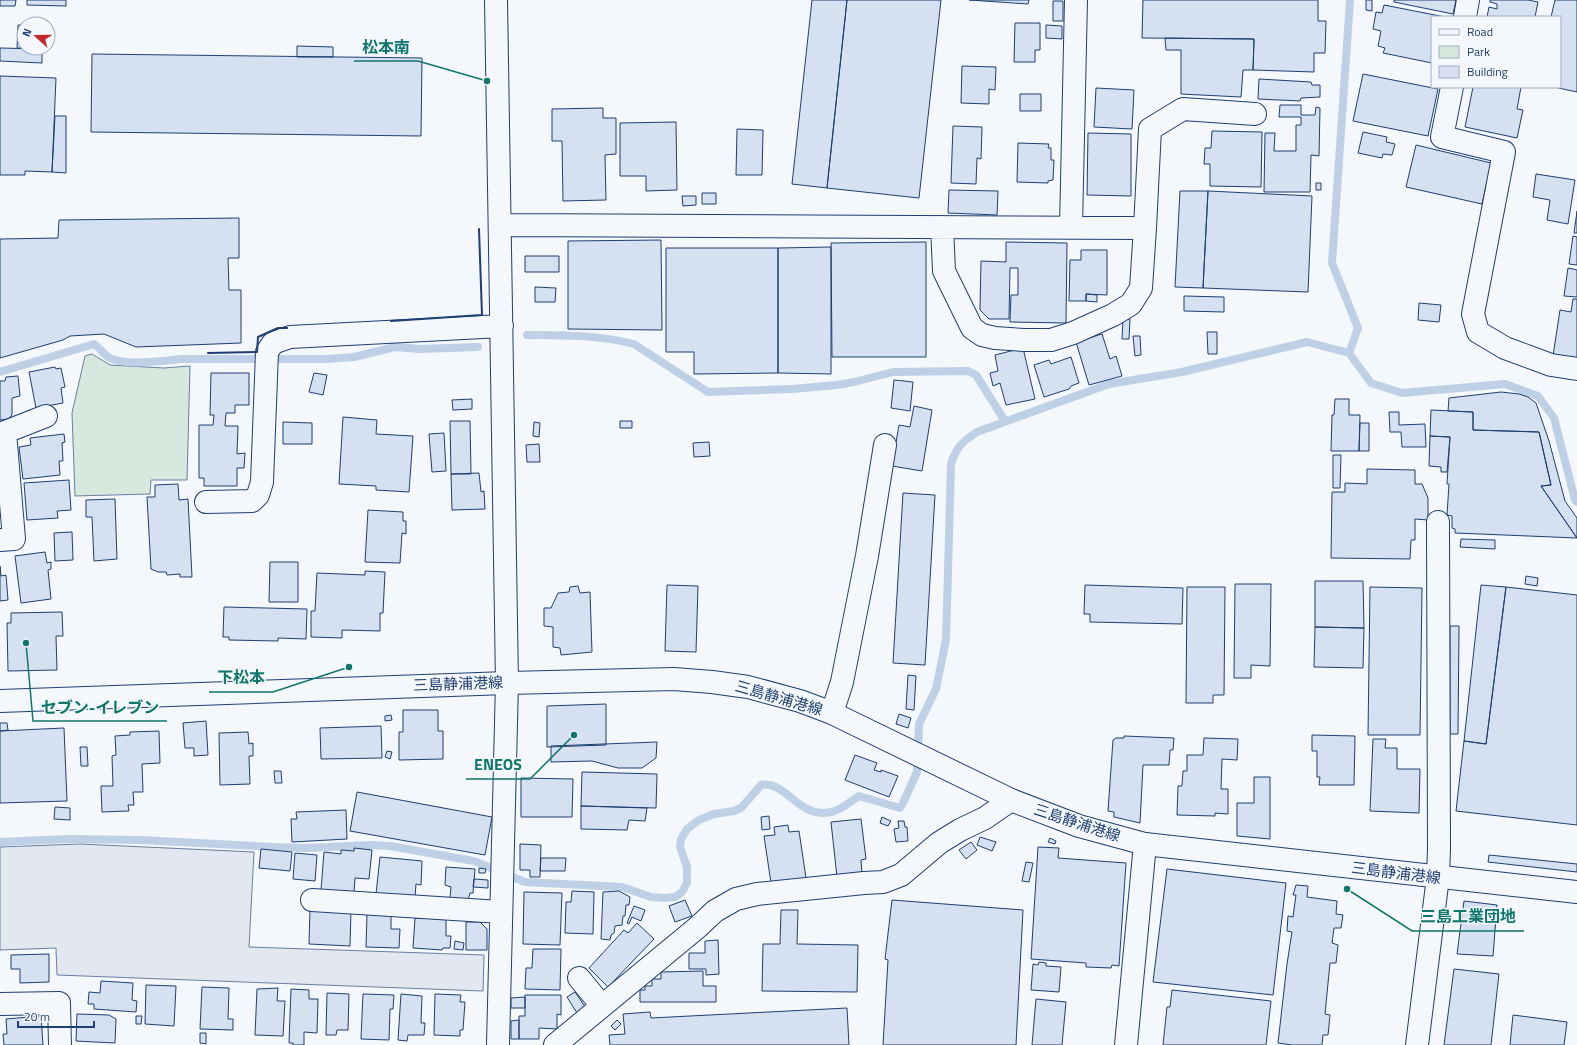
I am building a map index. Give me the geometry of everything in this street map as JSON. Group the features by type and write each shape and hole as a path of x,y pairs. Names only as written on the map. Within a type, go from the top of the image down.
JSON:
{"street":[{"path":"496,0 507,683 498,1045"},
{"path":"1071,227 1076,0"},
{"path":"1465,16 1468,0"},
{"path":"1452,88 1442,137 1504,152 1473,314 1478,332 1505,348 1551,365 1577,368"},
{"path":"942,227 944,271 972,328 982,335 995,338 1024,340 1051,340 1073,333 1113,315 1131,304 1141,288 1150,129 1183,109 1256,114"},
{"path":"500,225 1145,228"},
{"path":"206,502 252,501 258,495 262,482 266,358 273,343 290,337 502,326"},
{"path":"0,540 14,538 2,433 46,416"},
{"path":"832,713 842,682 885,445"},
{"path":"1417,1045 1438,877 1438,522"},
{"name":"三島静浦港線","path":"0,701 507,683 674,679 712,682 748,687 800,701 832,713 1011,800 1079,826 1145,844 1577,892"},
{"path":"554,1045 698,927 714,911 736,899 757,894 883,882 901,875 939,843 960,830 985,818 1011,800"},
{"path":"1126,1045 1145,844"},
{"path":"312,900 502,912"},
{"path":"580,978 602,1006"},
{"path":"0,1004 59,1003 60,1045"}],"green space":[{"path":"92,354 110,365 164,368 190,366 187,480 151,480 150,494 75,496 72,413 85,356"}],"shaded area":[{"path":"80,844 254,852 249,947 484,955 483,991 57,975 56,948 0,950 0,847"}],"building":[{"path":"0,0 16,0 15,6 0,6"},
{"path":"27,0 66,0 66,6 27,5"},
{"path":"812,0 847,0 827,188 792,184"},
{"path":"847,0 941,0 919,198 827,188"},
{"path":"969,0 1029,0 1028,4"},
{"path":"1143,0 1318,0 1318,21 1326,21 1325,53 1314,53 1314,72 1253,70 1254,39 1142,38"},
{"path":"1366,0 1372,0 1372,11 1366,10"},
{"path":"1394,0 1456,0 1453,14 1394,2"},
{"path":"1490,0 1528,0 1538,2 1535,16 1487,16 1489,7 1497,9 1497,4 1490,2"},
{"path":"1555,0 1577,0 1577,92 1559,88 1561,88 1561,16 1551,16"},
{"path":"1053,1 1063,1 1063,21 1053,21"},
{"path":"1384,5 1440,16 1431,16 1431,63 1383,53 1385,48 1378,46 1381,31 1373,29 1376,12 1382,13"},
{"path":"1015,23 1040,23 1040,50 1035,50 1035,62 1014,62"},
{"path":"1046,25 1062,26 1062,39 1046,38"},
{"path":"1165,38 1254,39 1253,70 1243,70 1241,97 1181,94 1181,50 1166,50"},
{"path":"297,46 333,47 333,57 297,57"},
{"path":"0,48 16,48 16,56 42,56 42,63 0,61"},
{"path":"92,54 422,58 421,136 91,132"},
{"path":"962,66 996,67 995,90 989,89 989,104 961,103"},
{"path":"1363,74 1438,89 1428,136 1353,121"},
{"path":"0,76 56,78 52,172 25,171 25,175 0,175"},
{"path":"1259,79 1311,82 1312,85 1320,85 1320,97 1301,98 1300,101 1258,99"},
{"path":"1096,88 1134,90 1132,129 1094,127"},
{"path":"1473,88 1521,88 1517,109 1523,110 1517,138 1465,127"},
{"path":"1020,94 1041,94 1041,111 1020,111"},
{"path":"1280,105 1301,105 1301,115 1315,115 1316,107 1320,108 1319,156 1311,155 1310,192 1264,192 1265,133 1275,133 1274,151 1296,151 1296,125 1301,125 1301,117 1279,117"},
{"path":"603,108 603,118 616,118 616,154 605,155 606,200 563,201 562,141 552,141 552,109"},
{"path":"55,116 66,116 66,173 52,172"},
{"path":"676,122 677,190 646,191 646,176 620,176 620,123"},
{"path":"953,126 982,127 981,159 977,158 976,184 951,183"},
{"path":"737,129 763,130 762,175 736,175"},
{"path":"1212,131 1262,132 1261,187 1210,186 1210,164 1204,164 1205,148 1211,148"},
{"path":"1363,132 1387,137 1386,142 1395,144 1392,155 1383,154 1382,158 1358,153"},
{"path":"1088,133 1131,134 1131,196 1087,195"},
{"path":"1018,143 1049,144 1048,148 1051,148 1051,160 1054,160 1053,180 1048,181 1048,183 1017,182"},
{"path":"1416,145 1491,163 1482,204 1406,187"},
{"path":"1536,174 1575,180 1568,224 1547,220 1550,200 1533,197"},
{"path":"1316,183 1321,183 1321,190 1316,190"},
{"path":"949,190 998,191 997,215 948,213"},
{"path":"1180,191 1208,191 1203,288 1175,287"},
{"path":"1208,191 1312,196 1308,292 1203,288"},
{"path":"702,193 716,193 716,204 702,204"},
{"path":"682,196 696,196 696,205 683,206"},
{"path":"1577,211 1577,233 1574,233"},
{"path":"239,218 239,258 228,258 229,290 241,290 241,343 136,347 104,334 70,336 63,340 0,358 0,239 58,238 59,220"},
{"path":"1573,236 1577,237 1577,265 1569,264"},
{"path":"661,240 662,330 568,329 568,241"},
{"path":"926,242 926,357 832,357 831,243"},
{"path":"1006,242 1067,243 1066,323 1010,322 1011,295 1018,295 1018,268 1010,268 1009,319 989,319 980,310 981,261 1006,262"},
{"path":"831,247 831,374 778,373 778,248"},
{"path":"666,248 778,248 778,373 694,374 694,352 666,352"},
{"path":"1081,250 1107,250 1107,295 1086,294 1086,301 1069,301 1070,260 1081,260"},
{"path":"525,256 559,256 559,272 525,272"},
{"path":"1568,268 1577,270 1577,297 1564,296"},
{"path":"535,287 556,288 555,302 535,302"},
{"path":"1086,294 1097,295 1097,302 1086,301"},
{"path":"1184,296 1224,297 1224,312 1184,311"},
{"path":"1573,299 1577,299 1577,359 1553,356 1560,310 1571,312"},
{"path":"1419,303 1441,305 1439,322 1418,320"},
{"path":"1123,319 1130,319 1129,339 1122,339"},
{"path":"1207,332 1217,332 1217,354 1208,354"},
{"path":"1102,334 1110,359 1116,356 1122,376 1089,385 1076,342"},
{"path":"1133,336 1140,336 1141,355 1135,356"},
{"path":"1023,348 1035,399 1006,405 1000,383 993,386 990,373 998,371 995,355"},
{"path":"1071,357 1079,383 1071,386 1069,389 1044,397 1034,365 1049,360 1051,364"},
{"path":"55,367 56,369 61,368 65,387 61,388 63,403 36,408 29,372"},
{"path":"211,373 249,373 249,405 235,405 235,413 226,413 225,426 238,426 237,454 245,453 244,468 237,468 237,486 204,486 204,478 199,478 199,425 213,425 214,415 210,415"},
{"path":"314,373 327,375 323,395 309,392"},
{"path":"18,376 20,396 12,398 12,415 8,419 0,420 0,381 5,381 6,377"},
{"path":"894,380 913,382 910,411 891,408"},
{"path":"1501,392 1519,394 1528,397 1536,403 1549,441 1565,501 1577,518 1577,538 1541,486 1551,485 1539,432 1473,430 1473,412 1448,411 1449,398"},
{"path":"472,399 472,409 453,410 452,400"},
{"path":"1335,399 1349,399 1349,415 1360,415 1359,451 1331,451 1332,415 1334,415"},
{"path":"914,406 932,410 922,471 892,466 899,425 910,427"},
{"path":"1431,410 1473,412 1473,430 1539,432 1551,485 1541,486 1577,538 1455,533 1455,529 1452,528 1452,516 1447,515 1450,437 1430,436"},
{"path":"1389,412 1399,412 1399,425 1425,424 1426,447 1402,447 1401,432 1390,432"},
{"path":"343,417 377,420 376,434 413,436 409,492 376,490 376,486 339,484"},
{"path":"450,421 470,421 471,474 451,474"},
{"path":"620,421 632,421 632,428 620,428"},
{"path":"283,422 312,423 312,444 283,444"},
{"path":"534,422 540,423 539,437 533,436"},
{"path":"1360,423 1369,423 1369,451 1359,451"},
{"path":"444,433 446,471 432,472 429,434"},
{"path":"64,434 65,442 62,443 63,461 59,461 60,475 23,479 19,447 31,445 30,438"},
{"path":"1430,436 1450,437 1447,472 1441,472 1441,467 1429,466"},
{"path":"709,442 710,456 694,457 693,443"},
{"path":"539,444 540,462 527,462 526,445"},
{"path":"1333,455 1341,455 1340,488 1333,488"},
{"path":"1367,469 1415,470 1415,484 1422,484 1428,498 1428,520 1415,519 1415,540 1411,540 1410,559 1331,558 1332,492 1345,492 1345,483 1367,484"},
{"path":"479,473 481,492 484,491 485,509 452,510 451,474"},
{"path":"69,480 71,510 57,511 58,518 27,520 24,483"},
{"path":"178,484 179,500 188,499 192,577 180,577 180,574 167,575 166,572 158,572 151,569 147,497 155,497 155,485"},
{"path":"903,493 935,495 925,665 893,663"},
{"path":"115,499 117,559 94,561 92,517 86,517 86,500"},
{"path":"368,510 403,512 403,521 406,521 406,534 402,533 400,563 365,562"},
{"path":"72,532 73,560 55,561 54,533"},
{"path":"1461,539 1495,540 1495,549 1460,547"},
{"path":"45,552 47,563 51,562 51,569 48,570 51,599 21,603 15,556"},
{"path":"270,562 298,562 298,602 269,602"},
{"path":"0,566 1,576 6,575 8,600 0,601"},
{"path":"365,571 385,572 383,613 380,613 380,631 342,630 342,638 311,637 311,611 315,611 317,573 365,575"},
{"path":"1526,576 1538,578 1537,586 1525,584"},
{"path":"1315,581 1363,581 1364,628 1315,627"},
{"path":"1235,584 1271,584 1270,666 1251,665 1251,678 1234,678"},
{"path":"667,585 698,586 696,652 665,651"},
{"path":"1085,585 1183,588 1182,624 1090,622 1090,614 1084,614"},
{"path":"1481,585 1506,587 1486,744 1464,741"},
{"path":"578,586 580,593 590,592 592,652 561,655 560,648 553,647 553,627 544,626 544,608 551,608 558,593 569,592 570,587"},
{"path":"1187,587 1225,587 1224,695 1213,695 1213,703 1186,703"},
{"path":"1370,587 1422,588 1420,735 1368,735"},
{"path":"1506,587 1577,595 1577,825 1456,811 1464,741 1486,744"},
{"path":"224,607 307,609 306,639 278,638 278,641 229,640 229,637 223,637"},
{"path":"62,612 63,636 56,636 57,670 8,671 7,623 11,623 11,613"},
{"path":"1450,626 1459,626 1458,734 1450,734"},
{"path":"1315,627 1364,628 1363,668 1314,667"},
{"path":"908,675 916,676 914,710 906,709"},
{"path":"606,704 606,745 547,747 547,706"},
{"path":"403,710 438,710 438,731 443,731 443,759 399,760 399,732 403,732"},
{"path":"899,714 911,718 908,728 896,724"},
{"path":"391,715 392,720 385,721 385,716"},
{"path":"206,721 208,755 194,756 194,748 185,748 183,723"},
{"path":"0,723 7,723 8,730 0,731"},
{"path":"381,726 382,758 321,759 320,728"},
{"path":"64,728 67,801 0,803 0,731"},
{"path":"159,731 160,763 142,764 143,792 133,792 134,805 128,805 129,811 102,812 101,786 113,786 112,756 116,755 115,736 130,735 130,732"},
{"path":"248,732 249,744 253,743 253,756 249,756 250,784 220,785 219,733"},
{"path":"1312,735 1355,736 1354,785 1319,785 1320,777 1317,777 1317,751 1312,751"},
{"path":"1124,736 1174,738 1173,750 1170,750 1169,765 1143,765 1140,823 1114,817 1114,812 1108,811 1113,740 1116,738 1124,738"},
{"path":"1204,738 1238,739 1237,760 1222,759 1221,789 1228,789 1228,814 1215,813 1215,816 1177,815 1178,786 1182,786 1183,771 1187,771 1187,755 1203,755"},
{"path":"1373,739 1386,739 1385,748 1397,748 1397,769 1420,769 1419,813 1370,811"},
{"path":"657,742 656,758 642,768 618,768 592,761 551,762 551,746"},
{"path":"80,747 87,747 88,766 81,766"},
{"path":"387,751 392,752 390,759 385,757"},
{"path":"855,755 877,763 874,770 881,772 881,770 898,776 889,797 845,780"},
{"path":"274,771 281,771 282,783 275,783"},
{"path":"582,772 657,774 656,808 581,806"},
{"path":"1254,777 1270,777 1270,839 1237,836 1237,803 1254,803"},
{"path":"521,778 573,779 572,817 521,817"},
{"path":"357,792 492,817 485,855 350,831"},
{"path":"581,806 647,808 645,821 629,820 627,830 581,829"},
{"path":"55,807 70,808 70,820 54,819"},
{"path":"346,810 347,839 292,842 291,819 297,819 296,812"},
{"path":"769,816 770,829 762,830 761,817"},
{"path":"882,817 891,821 888,826 880,823"},
{"path":"861,819 866,859 861,860 862,874 837,877 831,822"},
{"path":"898,821 904,821 905,827 907,827 908,841 896,842 894,829 899,828"},
{"path":"788,825 789,832 799,831 806,878 771,883 764,836 775,835 774,827"},
{"path":"980,837 996,842 992,851 977,845"},
{"path":"1050,838 1056,841 1055,844 1048,842"},
{"path":"971,842 977,850 966,859 959,850"},
{"path":"520,844 541,845 540,877 530,877 530,870 520,870"},
{"path":"1038,847 1059,848 1058,858 1126,863 1119,966 1112,965 1111,968 1086,967 1086,963 1031,959"},
{"path":"354,848 372,850 369,879 355,878 354,892 321,890 324,852 341,854 341,850 354,851"},
{"path":"261,849 292,852 290,871 259,868"},
{"path":"295,853 317,855 315,881 293,879"},
{"path":"1489,855 1577,864 1577,872 1488,862"},
{"path":"380,857 422,861 421,885 416,884 415,897 376,894"},
{"path":"541,858 566,858 565,871 540,871"},
{"path":"1026,862 1033,863 1029,882 1022,881"},
{"path":"446,867 475,869 473,893 470,893 468,900 450,898 451,887 445,885"},
{"path":"479,868 486,869 485,873 479,873"},
{"path":"1167,869 1286,883 1273,995 1153,982"},
{"path":"474,879 488,880 488,888 473,887"},
{"path":"1296,885 1308,886 1307,897 1337,901 1336,914 1343,915 1341,928 1334,928 1332,943 1338,945 1336,963 1330,963 1325,1014 1330,1015 1328,1035 1323,1035 1322,1045 1292,1045 1278,1043 1292,932 1287,931 1288,916 1293,917 1296,895 1293,895"},
{"path":"572,891 594,892 593,934 565,933 566,902 571,902"},
{"path":"619,891 630,897 629,905 626,905 622,925 615,926 614,933 611,935 610,940 601,939 603,892"},
{"path":"524,892 562,893 560,945 523,944"},
{"path":"685,900 692,916 675,922 669,906"},
{"path":"892,900 1023,910 1016,1045 883,1045 888,960 885,959"},
{"path":"1464,901 1497,905 1493,956 1457,954"},
{"path":"634,906 645,910 641,921 632,917 629,924 627,923"},
{"path":"310,909 351,911 350,946 309,944"},
{"path":"781,910 798,910 797,944 858,945 857,992 762,991 763,944 780,944"},
{"path":"367,914 391,915 391,929 400,929 399,948 366,947"},
{"path":"415,918 446,919 446,936 451,936 450,948 443,948 442,950 413,948"},
{"path":"466,922 480,922 487,929 487,950 466,950"},
{"path":"637,923 654,939 608,987 589,968 624,930 628,933"},
{"path":"718,940 719,974 706,975 706,969 689,969 689,953 705,953 705,941"},
{"path":"455,941 464,943 463,950 454,949"},
{"path":"533,949 561,949 560,990 525,989 526,968 532,968"},
{"path":"49,954 49,982 20,983 20,969 11,969 11,955"},
{"path":"1039,962 1046,963 1046,966 1061,967 1059,992 1031,990 1033,964 1038,965"},
{"path":"1454,969 1499,974 1491,1045 1444,1045"},
{"path":"703,971 703,986 716,986 716,1002 640,1002 640,990 645,990 645,986 652,986 652,979 661,979 661,972"},
{"path":"101,981 133,983 132,1000 137,1001 136,1012 94,1009 94,1004 88,1004 89,992 100,993"},
{"path":"146,985 176,986 174,1026 145,1024"},
{"path":"202,987 229,988 228,1019 233,1019 233,1030 200,1029"},
{"path":"278,988 277,1001 285,1001 283,1036 255,1035 257,989"},
{"path":"291,989 309,990 309,999 318,999 317,1033 304,1032 304,1045 293,1045 293,1043 289,1043"},
{"path":"1172,990 1271,1001 1266,1045 1163,1045 1167,1007 1170,1007"},
{"path":"575,992 586,1008 577,1013 567,997"},
{"path":"327,993 349,994 348,1030 337,1030 336,1035 326,1035"},
{"path":"363,994 394,995 393,1009 390,1009 389,1040 361,1039"},
{"path":"401,994 422,996 421,1023 425,1023 424,1035 408,1035 407,1041 398,1040"},
{"path":"435,994 461,995 460,1002 465,1002 463,1030 460,1030 460,1036 434,1035"},
{"path":"525,995 561,995 561,1015 557,1014 557,1029 539,1028 539,1039 519,1039 519,1016 525,1016"},
{"path":"525,997 525,1008 511,1008 511,998"},
{"path":"1036,999 1066,1002 1062,1045 1032,1045"},
{"path":"847,1008 849,1045 610,1045 609,1035 625,1034 623,1014 650,1012 651,1018"},
{"path":"77,1014 109,1015 116,1019 115,1043 76,1041"},
{"path":"1513,1015 1567,1022 1564,1045 1510,1045"},
{"path":"41,1016 43,1045 4,1045 3,1034 7,1034 6,1019"},
{"path":"136,1016 142,1016 141,1024 136,1024"},
{"path":"519,1020 519,1039 511,1039 511,1021"},
{"path":"617,1020 621,1024 615,1030 611,1026"},
{"path":"200,1033 206,1033 206,1044 200,1043"}],"waterway":[{"path":"1349,353 1358,328 1332,263 1350,0"},
{"path":"527,335 594,337 634,344 708,392 792,389 837,385 893,372 968,371 976,375 1005,421"},
{"path":"0,842 68,839 140,840 308,848 371,845 390,846 474,861 525,882 622,887 651,897 665,898 675,897 682,892 687,883 687,867 680,847 681,839 687,829 699,820 714,814 734,811 741,808 761,785 770,785 778,788 801,806 820,813 831,812 838,809 859,796 900,808 917,772 919,724 936,689 946,640 951,464 955,453 964,442 977,432 1109,384 1182,372 1307,342 1349,353 1371,383 1402,393 1505,384 1538,396 1554,418 1575,500 1577,502"},
{"path":"0,372 94,344 110,358 125,362 155,362 181,359 327,359 354,357 395,347 420,349 478,347"}],"wall":[{"path":"391,321 482,315 479,229"},
{"path":"208,353 257,352 258,337 278,328 287,328"}],"place":[{"name":"松本南","path":"487,81"},
{"name":"セブン-イレブン","path":"26,643"},
{"name":"下松本","path":"349,667"},
{"name":"ENEOS","path":"574,735"},
{"name":"三島工業団地","path":"1347,889"}]}
